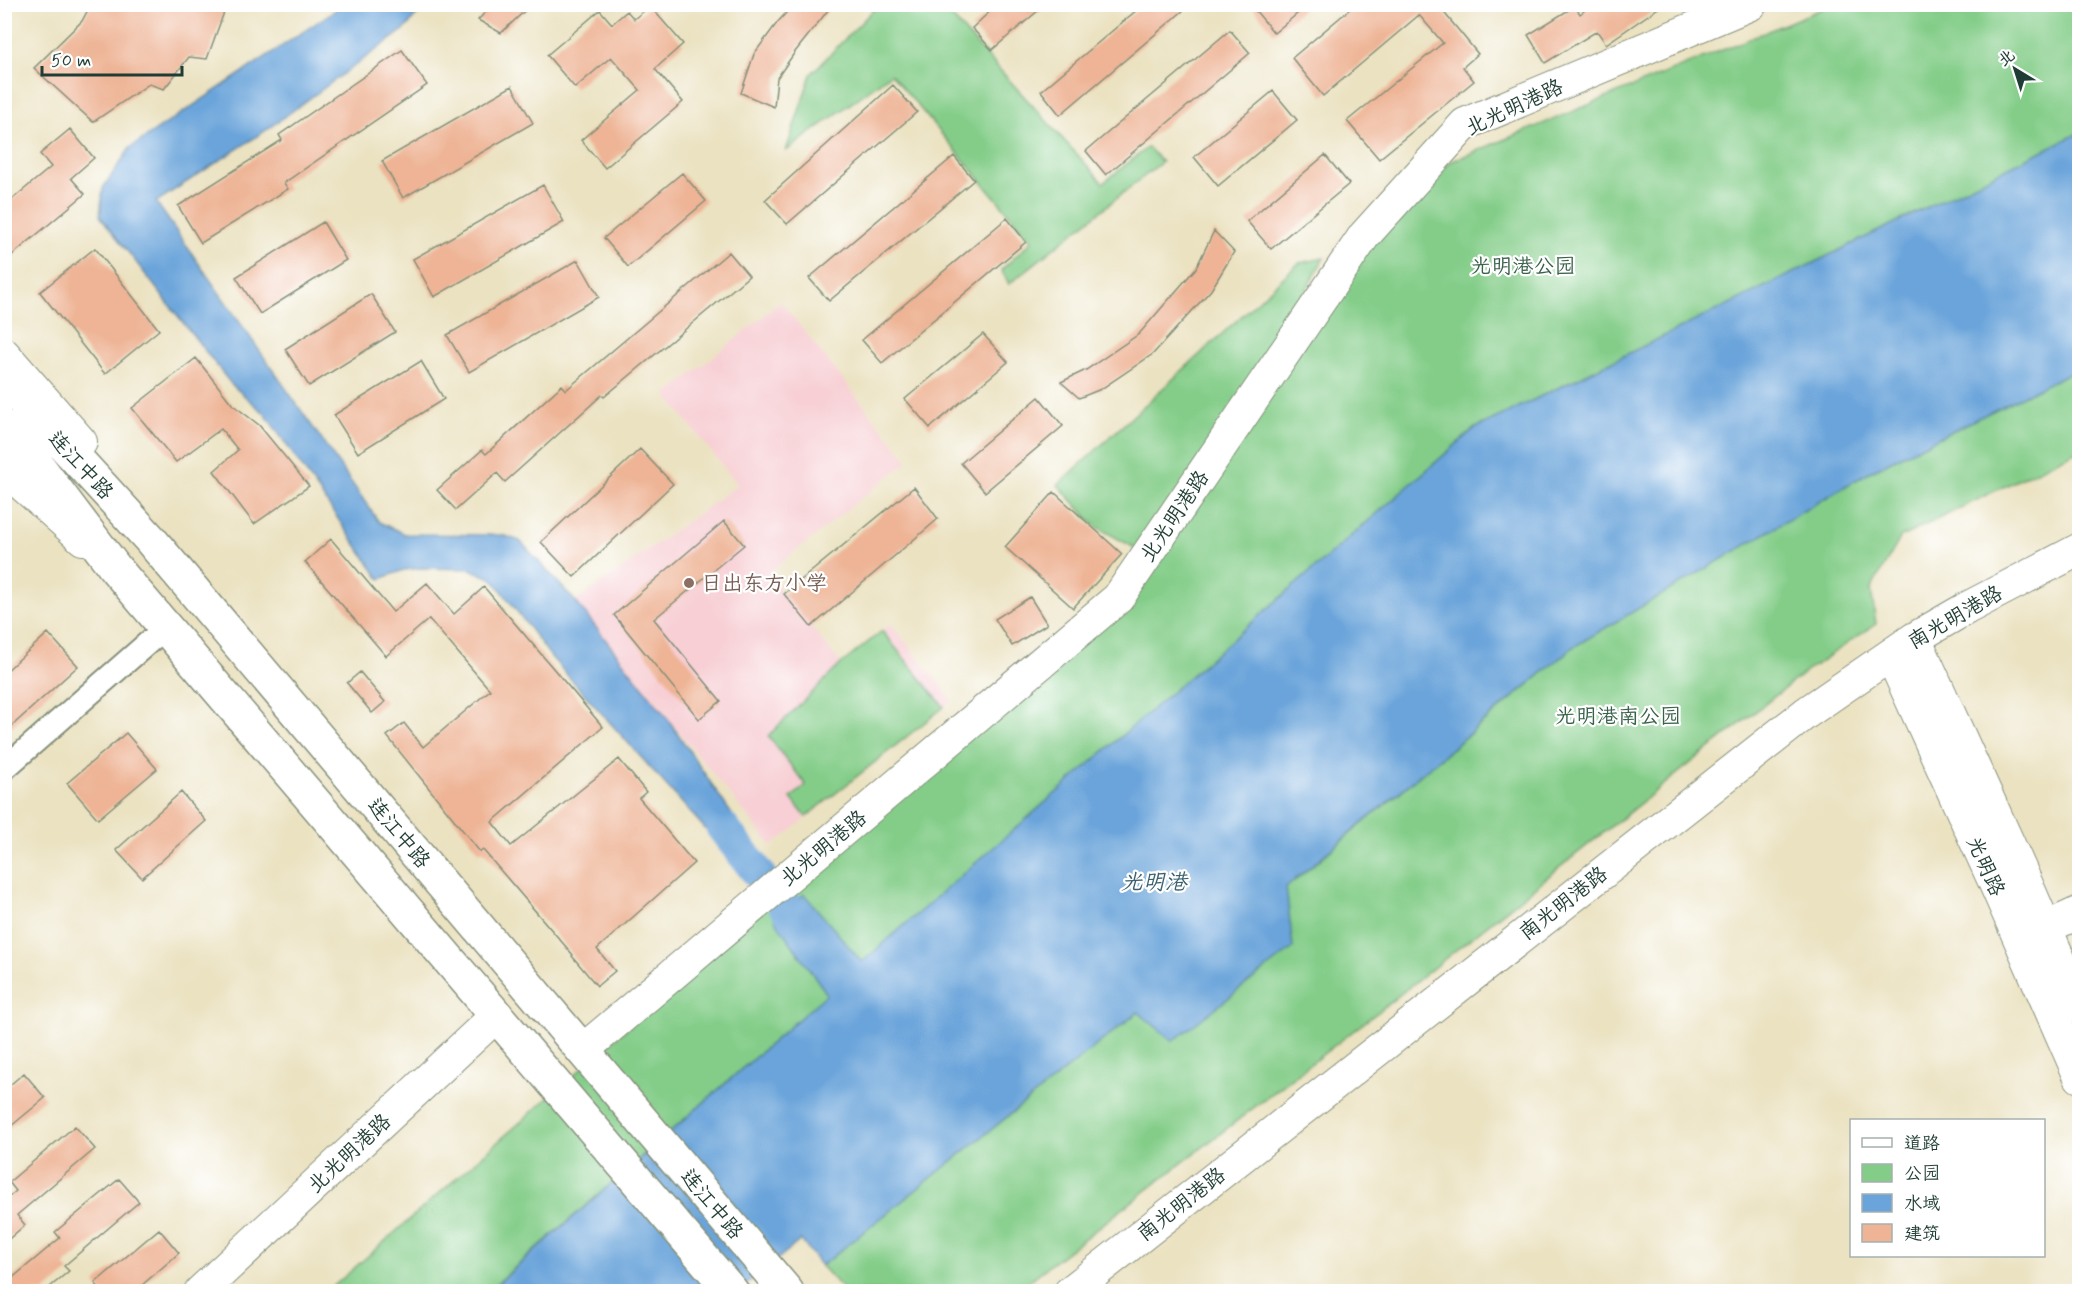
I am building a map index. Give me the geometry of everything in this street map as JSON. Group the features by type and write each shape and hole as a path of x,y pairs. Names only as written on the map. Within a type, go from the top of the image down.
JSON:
{"highway":[{"name":"连江中路","path":"4,380 149,538 584,1050 781,1286"},
{"name":"连江中路","path":"4,427 20,464 166,627 732,1292"}],"street":[{"name":"北光明港路","path":"584,1050 1118,598 1364,236 1465,124 1751,4"},
{"path":"4,354 74,432 149,538"},
{"name":"南光明港路","path":"1070,1292 1816,706 1903,646 1967,608 2079,549"},
{"path":"4,769 166,627"},
{"name":"光明路","path":"1903,646 2032,934 2079,1077"},
{"path":"2032,934 2079,912"},
{"name":"光明路","path":"2032,934 2079,1007"},
{"name":"北光明港路","path":"200,1292 497,1015"}],"shaded area":[{"name":"日出东方小学","path":"781,302 908,461 768,573 841,664 891,624 952,700 772,846 576,602 738,485 666,395"}],"green space":[{"path":"878,5 961,5 950,15 1103,183 1148,147 1162,162 1009,284 1001,270 1032,241 891,74 786,151 811,74"},
{"name":"光明港公园","path":"1831,5 2079,5 2079,133 1474,429 488,1291 327,1292 754,917 1129,599 1381,228 1450,162"},
{"path":"1324,258 1262,369 1140,551 1095,526 1058,485 1299,263"},
{"name":"光明港南公园","path":"2079,368 2079,450 1901,537 1871,589 1876,624 1804,673 1383,1008 1016,1291 844,1291 821,1266 1138,1012 1573,647 1871,471"},
{"path":"882,631 944,707 806,817 791,798 806,785 768,736 841,664"}],"water":[{"path":"343,5 425,5 405,29 265,131 156,202 379,522 405,534 502,535 520,541 576,602 668,719 753,846 751,863 735,862 551,657 493,579 470,569 422,568 404,570 380,579 265,414 231,384 100,216 103,188 130,148"},
{"name":"光明港","path":"2079,133 2079,368 1871,471 1573,647 1286,887 1293,948 1173,1041 1138,1012 821,1266 801,1240 738,1291 488,1292 827,994 775,920 804,894 862,962 1474,429"}],"building":[{"path":"91,4 227,4 207,59 189,57 164,89 149,84 93,122 34,68 82,21"},
{"path":"493,4 532,4 501,33 478,20"},
{"path":"794,4 833,4 777,78 774,107 741,93 754,54"},
{"path":"998,4 1046,4 992,50 972,28"},
{"path":"1144,4 1191,4 1060,115 1041,91"},
{"path":"1250,4 1309,4 1274,33"},
{"path":"1356,4 1437,4 1478,54 1463,67 1474,81 1379,159 1347,121 1443,43 1419,15 1323,96 1292,58"},
{"path":"1593,4 1664,4 1606,44 1597,31 1545,63 1528,35 1575,6 1580,14"},
{"path":"650,6 683,44 655,69 683,102 605,168 581,140 640,90 611,57 575,88 547,55 600,10 612,24 627,11 634,19"},
{"path":"1230,30 1250,53 1106,175 1086,151"},
{"path":"402,50 427,85 284,183 288,189 201,243 178,206 282,140 279,135"},
{"path":"893,85 917,112 787,224 765,200"},
{"path":"512,86 533,123 403,198 382,161"},
{"path":"1273,91 1297,120 1218,186 1194,157"},
{"path":"70,129 94,158 71,178 85,194 4,262 4,206 51,167 40,154"},
{"path":"1325,155 1349,184 1271,249 1247,221"},
{"path":"954,156 974,180 829,301 809,278"},
{"path":"682,173 706,201 628,267 604,238"},
{"path":"543,185 564,222 434,297 413,259"},
{"path":"1007,218 1026,242 882,363 862,340"},
{"path":"323,222 346,260 260,314 236,277"},
{"path":"1214,231 1234,252 1211,290 1153,354 1101,389 1079,398 1061,382 1086,370 1139,334 1196,268"},
{"path":"95,248 159,330 105,374 40,292"},
{"path":"729,252 749,276 604,397 602,395 505,482 497,473 456,510 437,490 482,450 486,454 562,385 566,390"},
{"path":"578,260 599,297 469,372 447,335"},
{"path":"371,294 395,332 309,386 285,349"},
{"path":"983,334 1008,362 930,428 905,399"},
{"path":"196,358 232,404 259,425 309,486 254,524 214,471 238,450 221,429 176,462 132,408"},
{"path":"421,361 444,399 358,453 334,415"},
{"path":"1039,397 1063,426 985,492 961,463"},
{"path":"640,449 673,484 574,577 541,542"},
{"path":"914,487 938,519 811,627 784,594"},
{"path":"1054,492 1122,554 1073,608 1005,547"},
{"path":"724,521 744,545 654,619 721,701 699,719 614,615"},
{"path":"331,539 393,612 427,583 454,614 484,587 603,727 492,822 511,846 619,759 646,792 639,798 694,863 597,949 615,971 597,986 483,850 480,852 387,736 404,723 423,747 490,690 429,619 386,656 305,562"},
{"path":"1030,597 1047,624 1012,646 995,619"},
{"path":"48,633 78,666 4,733 4,673"},
{"path":"360,672 385,702 372,713 347,683"},
{"path":"126,733 157,769 98,819 67,783"},
{"path":"181,792 206,821 142,878 116,850"},
{"path":"24,1073 45,1098 4,1132 4,1090"},
{"path":"75,1126 95,1149 17,1215 25,1225 4,1243 4,1201 16,1191 9,1182"},
{"path":"119,1179 139,1202 64,1266 69,1271 44,1292 4,1292 4,1285 60,1238 55,1232"},
{"path":"159,1229 179,1253 134,1292 102,1292 95,1283"}],"waterway":[{"path":"722,827 759,874"},
{"path":"783,903 815,945"}],"place":[{"name":"日出东方小学","path":"689,583"}]}
